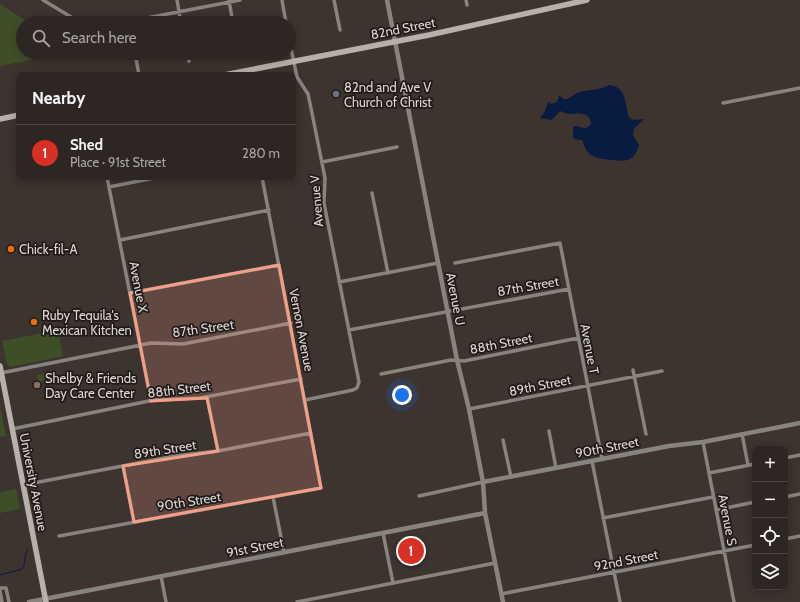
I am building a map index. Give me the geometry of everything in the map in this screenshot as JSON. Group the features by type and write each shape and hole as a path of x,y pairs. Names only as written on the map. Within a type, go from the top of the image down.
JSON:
{"main road":[{"name":"82nd Street","path":"239,72 395,42 587,0"},
{"path":"0,119 16,116"},
{"name":"University Avenue","path":"1,369 46,600"}],"street":[{"path":"44,0 70,16"},
{"path":"177,0 180,16"},
{"path":"159,16 240,0"},
{"path":"282,0 285,16"},
{"path":"334,0 340,30"},
{"name":"Avenue U","path":"387,0 457,360 469,409 483,482 485,513 503,602"},
{"path":"466,0 467,6"},
{"path":"229,1 232,16"},
{"path":"136,60 138,72"},
{"name":"Avenue V","path":"293,61 296,72"},
{"name":"Avenue V","path":"296,73 309,97 325,178 324,202 358,382 357,388 353,390 305,400"},
{"path":"723,103 800,88"},
{"path":"322,162 397,147"},
{"name":"Avenue X","path":"108,180 151,401"},
{"path":"109,187 144,180"},
{"name":"Vernon Avenue","path":"263,180 321,488"},
{"path":"372,193 388,273"},
{"path":"120,240 269,210"},
{"name":"Avenue T","path":"455,263 560,243 602,459"},
{"path":"339,282 438,263"},
{"path":"130,293 279,264"},
{"name":"87th Street","path":"348,330 569,289"},
{"name":"87th Street","path":"1,369 140,345 160,343 183,344 291,324"},
{"name":"88th Street","path":"381,374 578,338"},
{"path":"633,370 646,434"},
{"name":"89th Street","path":"469,409 662,371"},
{"name":"88th Street","path":"12,429 151,401 207,397 301,379"},
{"path":"207,397 218,451"},
{"name":"90th Street","path":"419,496 669,446 703,442 800,423"},
{"path":"548,431 556,468"},
{"name":"89th Street","path":"23,485 175,456 218,451 310,433"},
{"path":"742,434 748,465"},
{"path":"503,440 511,477"},
{"name":"Avenue S","path":"703,442 734,602"},
{"path":"788,457 800,455"},
{"path":"592,461 620,602"},
{"path":"709,473 752,464"},
{"path":"123,466 134,522"},
{"name":"90th Street","path":"60,536 179,513 222,508 321,488"},
{"path":"788,496 800,494"},
{"path":"273,497 284,552"},
{"path":"603,518 713,497"},
{"path":"716,510 752,503"},
{"name":"91st Street","path":"29,602 46,600 485,513"},
{"path":"383,533 393,583"},
{"path":"788,538 800,536"},
{"name":"92nd Street","path":"501,594 752,546"},
{"path":"297,602 495,563"},
{"path":"161,576 166,602"},
{"path":"0,588 5,587 9,602"},
{"path":"0,591 2,602"}],"highlighted area":[{"path":"279,265 321,488 134,522 123,466 218,451 207,398 151,401 130,293"}],"green space":[{"path":"0,4 18,16 16,16 16,60 30,60 0,66"},
{"path":"58,330 63,356 11,367 7,365 2,341"},
{"path":"51,372 52,380 51,376 47,377 48,380 38,382 37,375"},
{"path":"0,405 6,436 0,437"},
{"path":"16,489 20,509 0,513 0,492"}],"water":[{"path":"609,85 615,86 622,93 629,117 633,120 644,119 634,129 633,135 639,145 637,150 632,157 626,160 618,161 592,156 587,151 582,140 573,139 573,126 587,128 591,124 589,117 584,114 569,114 560,111 552,120 540,118 545,111 548,102 551,104 557,102 559,95 563,99 567,99 577,93"}],"waterway":[{"path":"0,575 22,569 28,549"}],"place":[{"name":"82nd and Ave V Church of Christ","path":"336,94"},
{"name":"Chick-fil-A","path":"11,249"},
{"name":"Ruby Tequila's Mexican Kitchen","path":"34,322"},
{"name":"Shelby & Friends Day Care Center","path":"37,385"},
{"name":"Shed","path":"411,551"}]}
